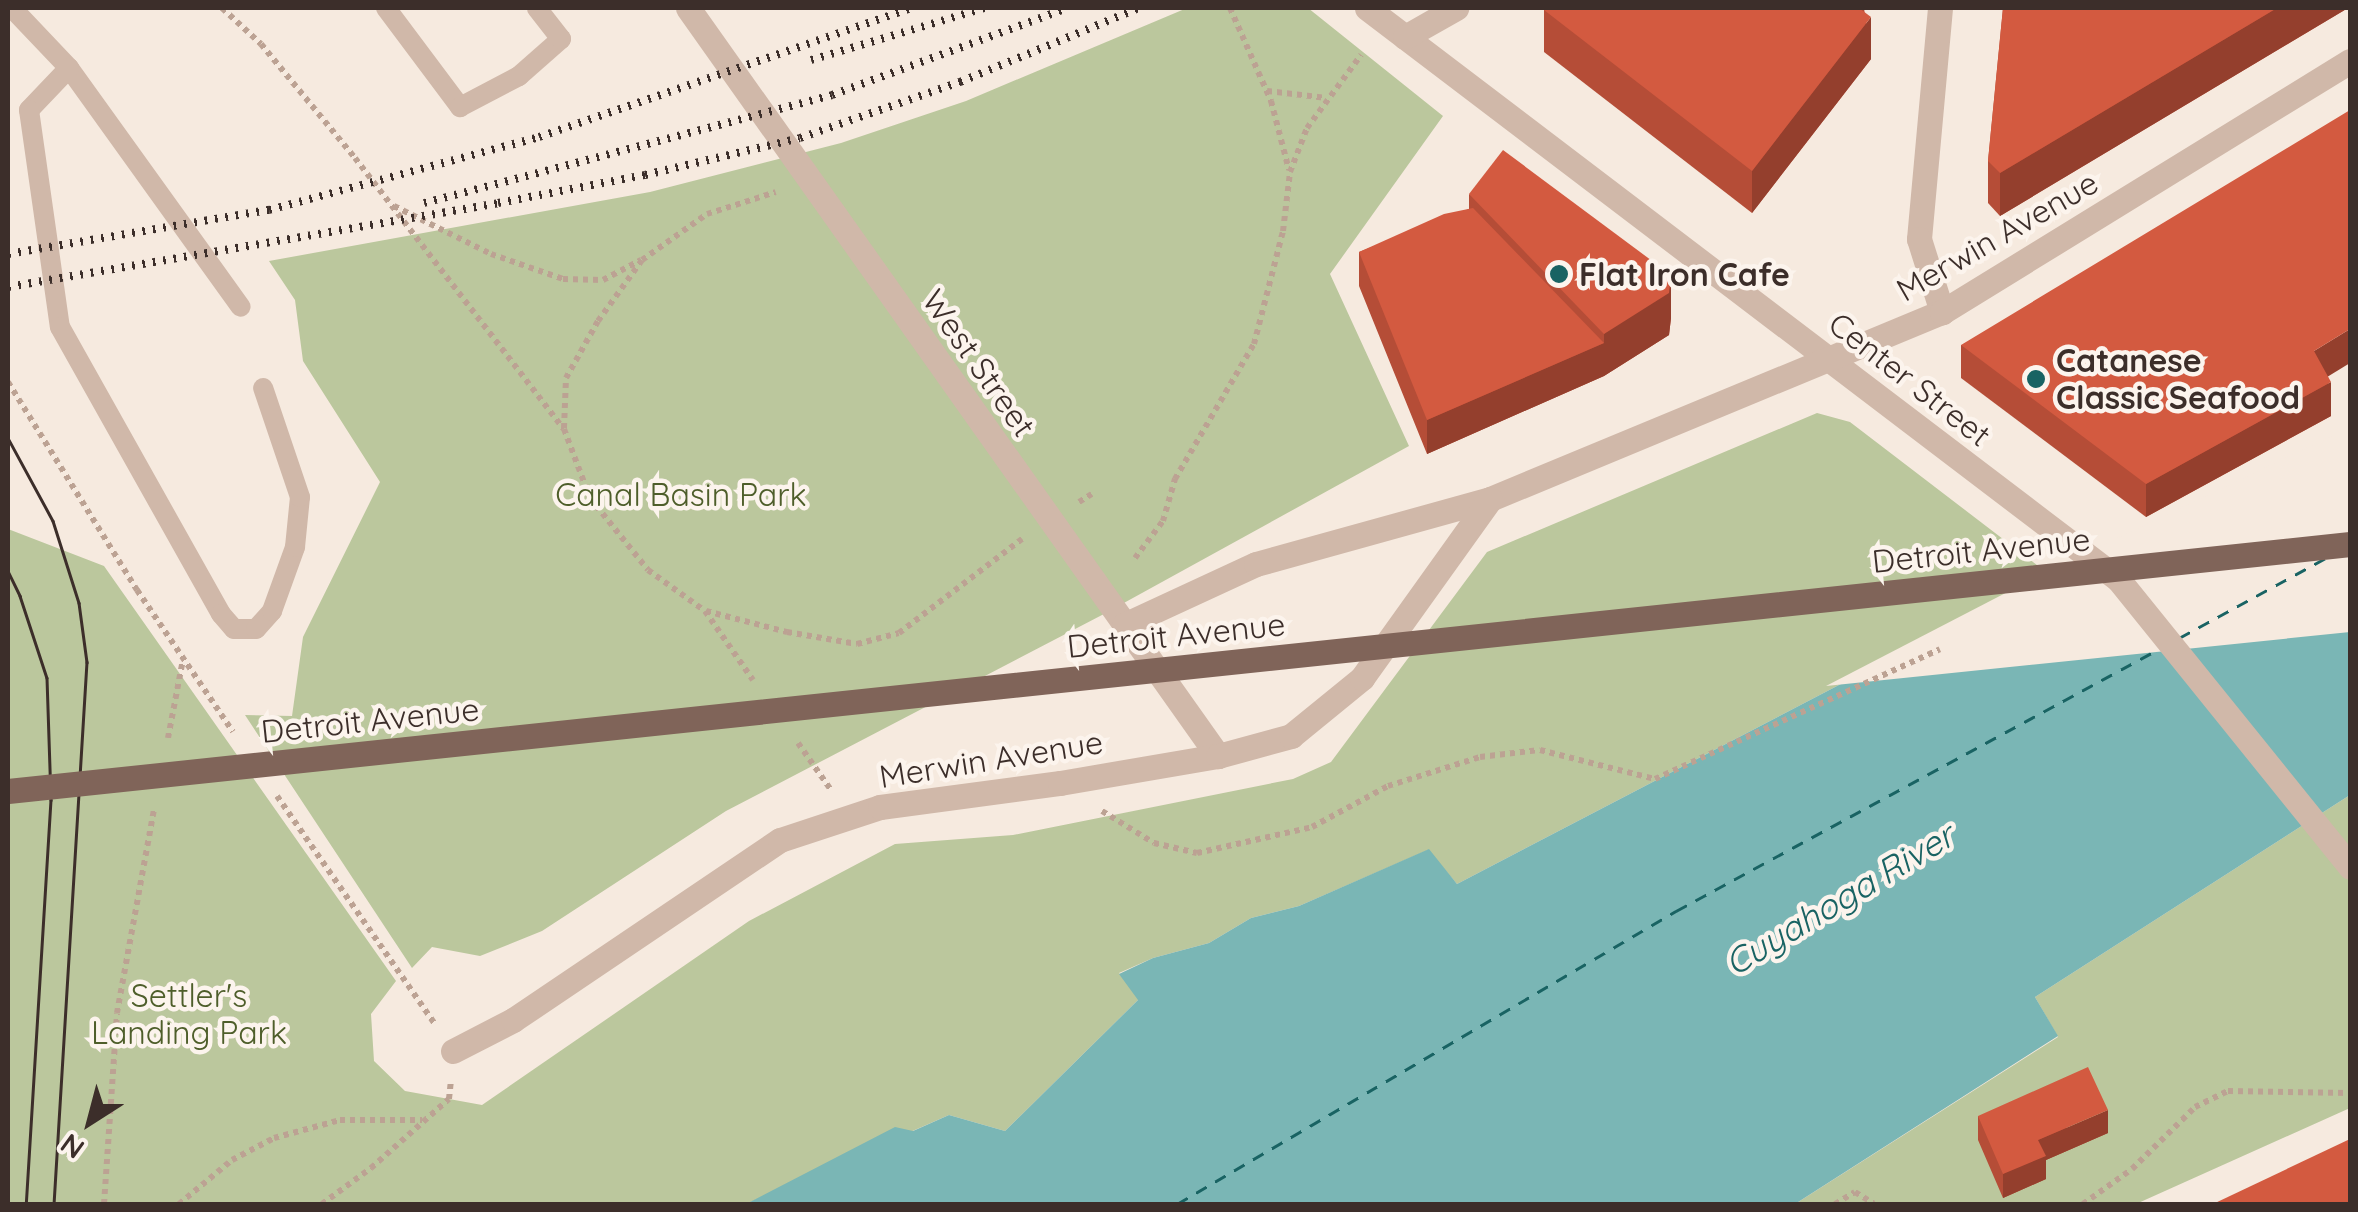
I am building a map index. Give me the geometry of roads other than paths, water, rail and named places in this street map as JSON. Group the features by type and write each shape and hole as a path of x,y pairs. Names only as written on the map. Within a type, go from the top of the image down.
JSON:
{"main road":[{"name":"Detroit Avenue","path":"8,791 2350,544"}],"street":[{"name":"West Street","path":"688,8 1218,756"},
{"name":"Center Street","path":"1367,8 2118,579 2350,867"},
{"path":"1406,37 1456,8"},
{"path":"1940,8 1920,239 1942,312"},
{"name":"Merwin Avenue","path":"1124,625 1256,564 1490,499 1942,312 2350,61"},
{"name":"Merwin Avenue","path":"453,1051 513,1020 780,840 880,808 1218,756 1291,736 1362,678 1490,499"}],"lane":[{"path":"12,8 70,68 240,307"},
{"path":"386,8 460,106 519,76 561,39 537,8"},
{"path":"70,68 30,110 60,327 220,614 234,629 256,629 272,612 295,547 300,497 262,388"}],"water":[{"name":"Cuyahoga River","path":"2350,433 2350,795 2035,997 2058,1036 1795,1204 746,1204 895,1127 913,1131 949,1115 1005,1131 1138,1000 1119,974 1153,958 1209,943 1251,918 1299,906 1429,849 1457,884 2050,575"}],"tram line":[{"path":"8,438 53,521 79,603 87,662 54,1204"},
{"path":"8,571 47,678 51,800 26,1204"}],"railway":[{"path":"8,254 269,210 539,137 911,8"},
{"path":"811,60 984,8"},
{"path":"424,203 832,95 1067,8"},
{"path":"8,287 498,203 645,175 800,138 960,82 1139,8"}],"place":[{"name":"Flat Iron Cafe","path":"1559,274"},
{"name":"Catanese Classic Seafood","path":"2036,379"}],"park label":[{"name":"Canal Basin Park","path":"681,494"},
{"name":"Settler's Landing Park","path":"189,1014"}]}
